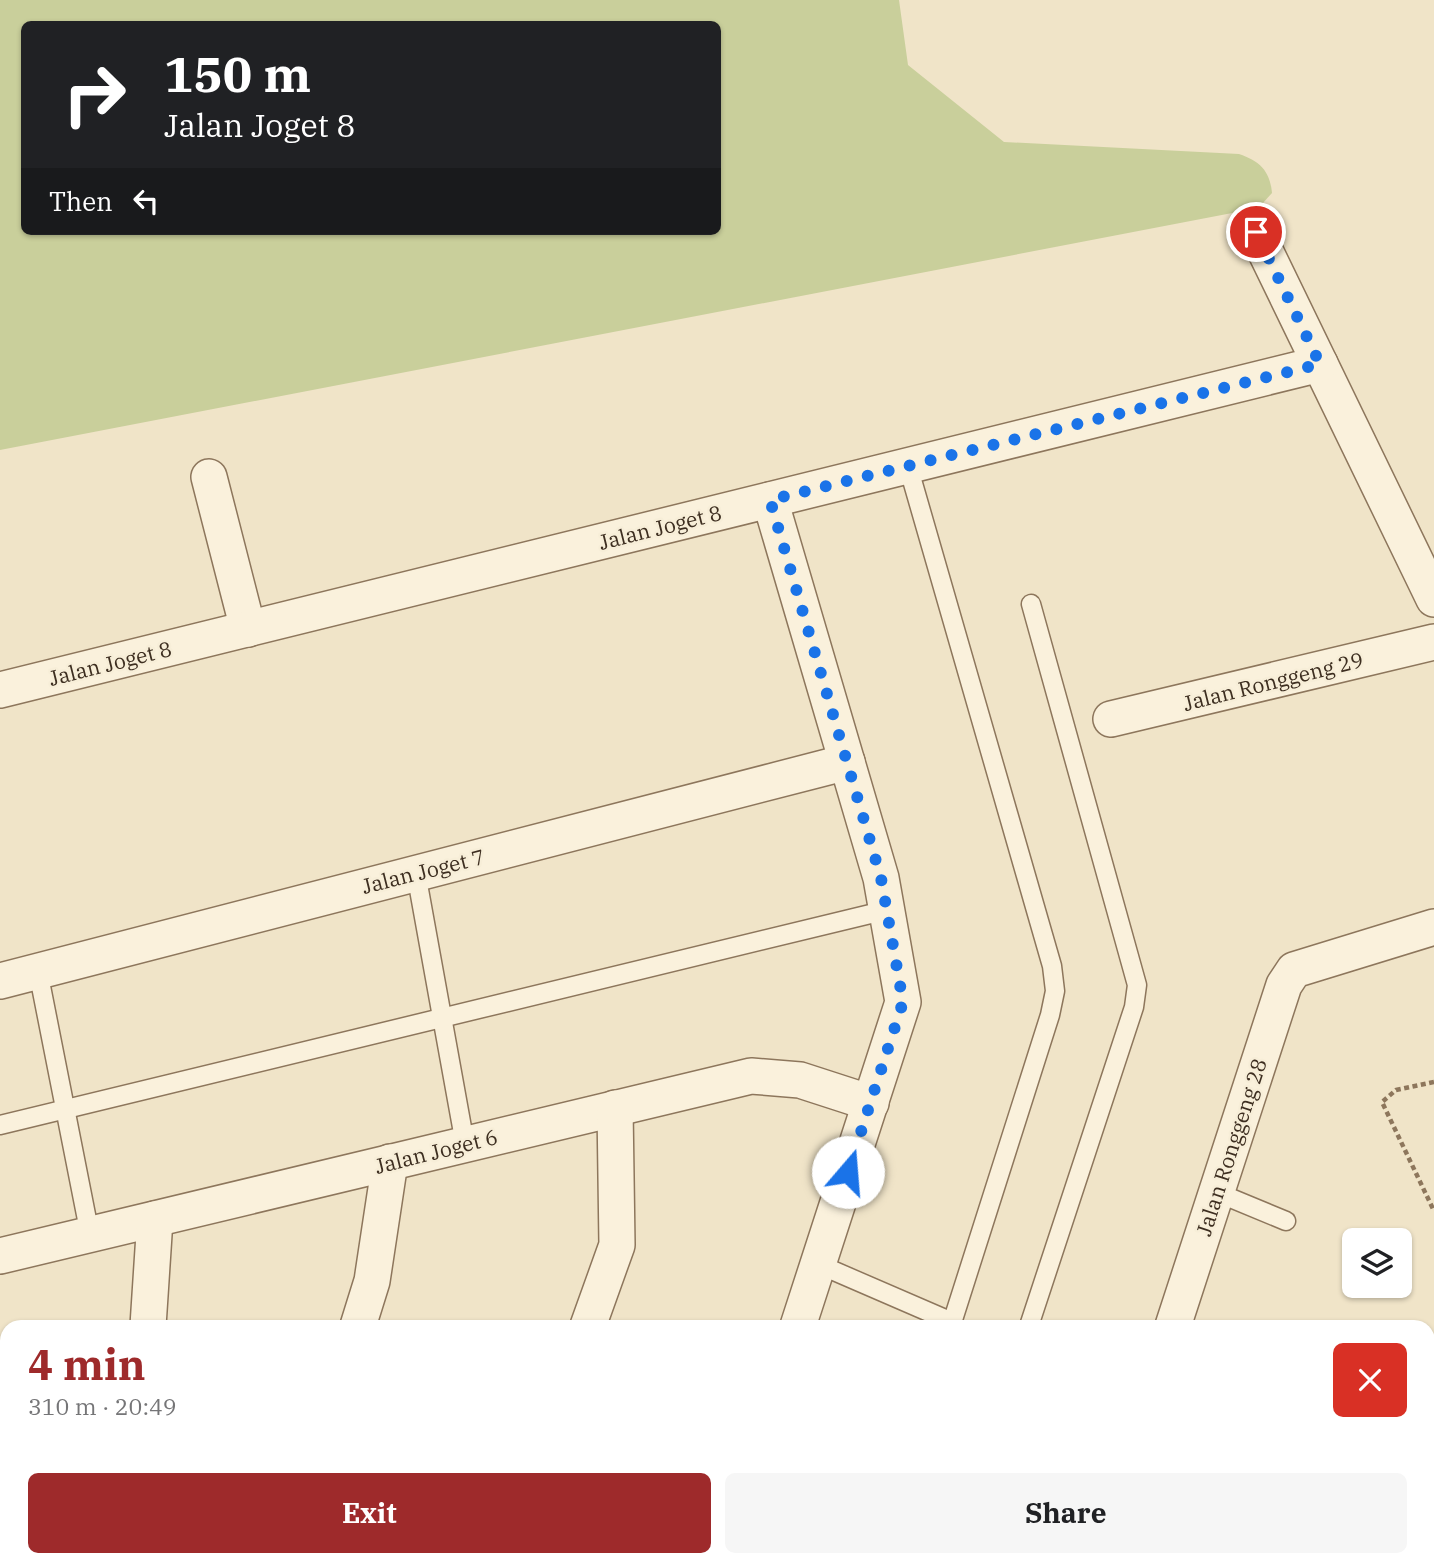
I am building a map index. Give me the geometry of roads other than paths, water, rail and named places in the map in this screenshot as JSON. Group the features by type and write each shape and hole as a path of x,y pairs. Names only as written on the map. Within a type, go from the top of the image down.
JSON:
{"street":[{"path":"1256,232 1434,598"},
{"name":"Jalan Joget 8","path":"0,690 1320,364"},
{"path":"209,477 248,629"},
{"path":"770,500 881,878 903,1002 800,1320"},
{"name":"Jalan Ronggeng 29","path":"1111,719 1434,642"},
{"name":"Jalan Joget 7","path":"0,981 847,762"},
{"name":"Jalan Ronggeng 28","path":"1175,1320 1284,985 1294,970 1434,927"},
{"name":"Jalan Joget 6","path":"0,1256 751,1076 800,1080 871,1103"},
{"path":"590,1320 617,1245 615,1108"},
{"path":"360,1320 372,1281 390,1162"},
{"path":"148,1320 155,1219"}],"lane":[{"path":"908,466 1052,966 1055,991 1050,1015 952,1320"},
{"path":"1031,604 1137,985 1134,1007 1031,1320"},
{"path":"416,873 465,1144"},
{"path":"0,1125 887,910"},
{"path":"38,971 90,1235"},
{"path":"1216,1192 1286,1221"},
{"path":"818,1264 942,1320"}]}
